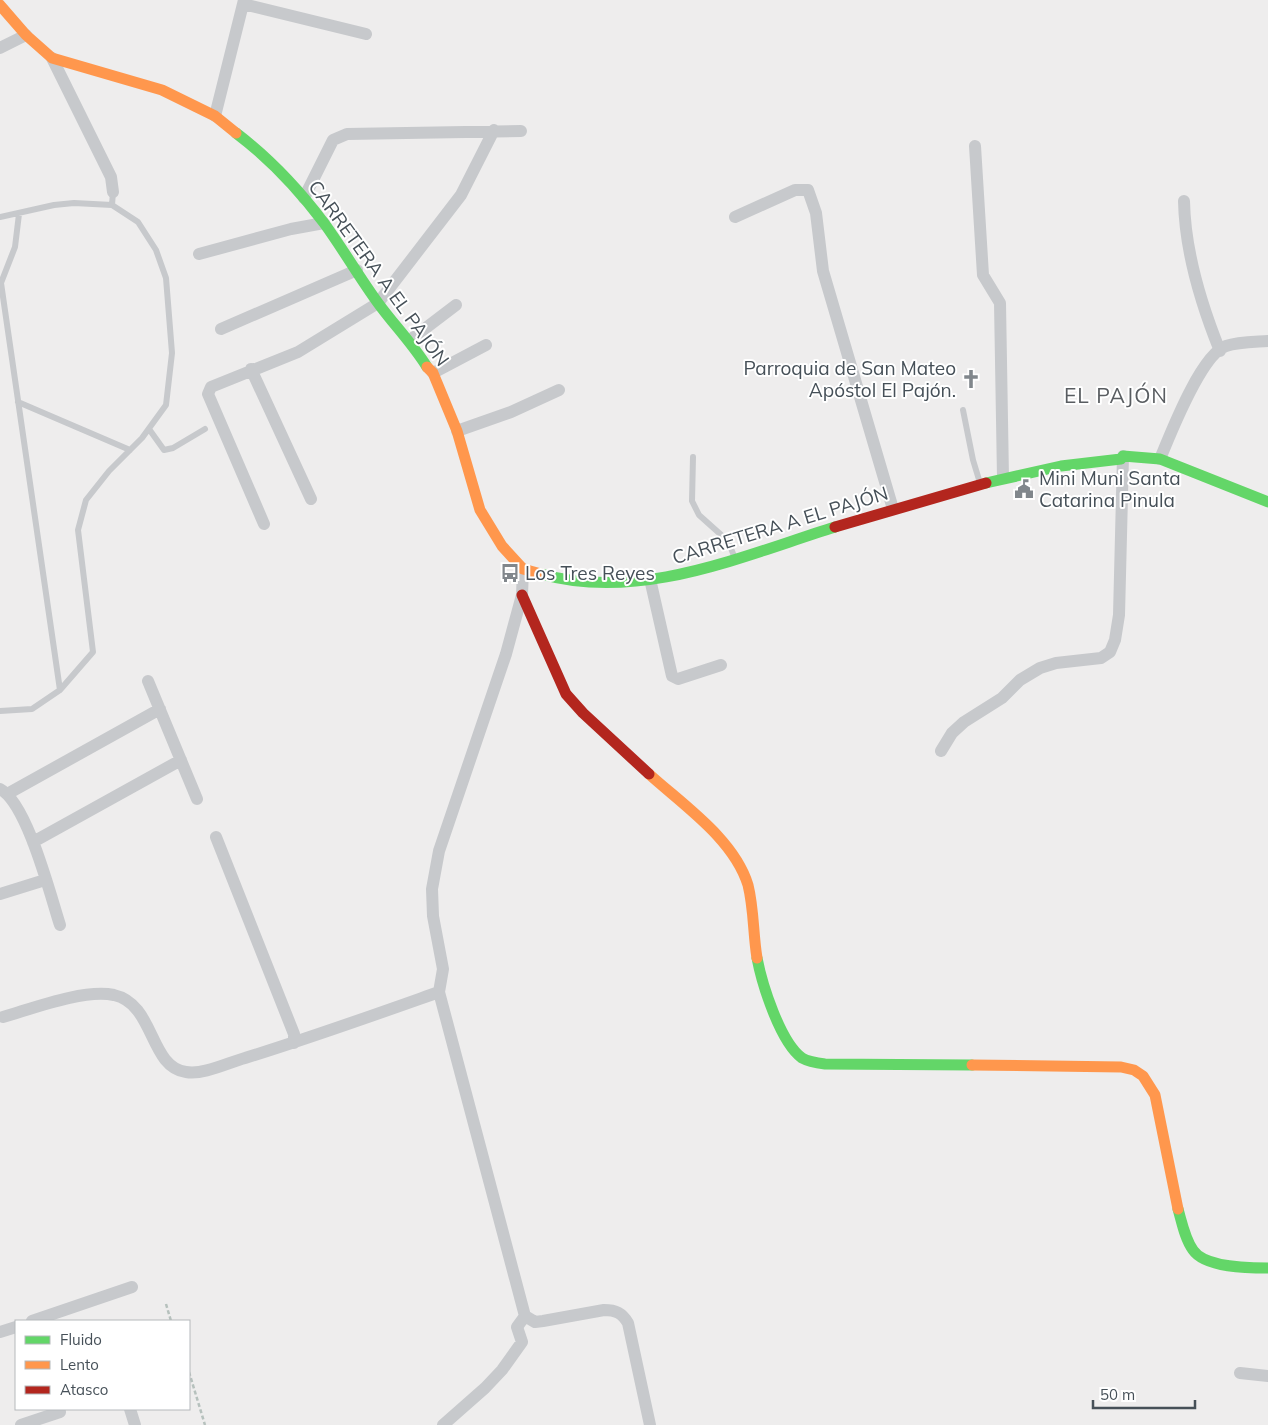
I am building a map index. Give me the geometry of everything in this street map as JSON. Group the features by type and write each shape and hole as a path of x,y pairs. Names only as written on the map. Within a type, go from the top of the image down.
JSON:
{"street":[{"path":"215,116 244,2 366,34"},
{"name":"CARRETERA A EL PAJÓN","path":"0,5 26,35 52,58 162,90 215,116 272,163 324,223 378,303 410,340 426,367 433,372 457,431 480,510 502,546 523,569 558,579 607,584 677,576 735,560 893,509 980,484 1103,460 1121,459 1123,456 1160,458 1268,502"},
{"path":"0,48 26,35"},
{"path":"52,58 111,177 113,198"},
{"path":"264,524 208,394 211,387 251,369 298,352 378,303 461,195 494,130"},
{"path":"304,198 332,140 338,136 347,134 521,131"},
{"path":"975,146 983,275 1000,303 1004,478"},
{"path":"736,217 795,190 808,190 816,213 823,271 893,509"},
{"path":"1184,201 1188,240 1200,295 1220,351"},
{"path":"200,254 291,229 324,223"},
{"path":"221,329 357,270"},
{"path":"410,340 456,305"},
{"path":"1160,458 1185,402 1208,362 1224,346 1268,341"},
{"path":"433,372 486,346"},
{"path":"251,369 311,499"},
{"path":"457,431 511,412 559,390"},
{"path":"941,751 952,733 964,722 1002,698 1020,680 1040,668 1056,663 1101,658 1110,652 1116,640 1119,616 1123,456"},
{"path":"523,569 522,595 506,654 439,851 432,889 433,916 443,969 439,992 525,1316 535,1322 543,1322 604,1310 619,1313 628,1323 650,1425"},
{"path":"650,579 672,676 678,679 722,666"},
{"path":"522,595 566,694 583,713 716,836 738,862 749,886 754,912 757,959 765,988 793,1049 801,1057 812,1063 825,1064 1112,1066 1133,1069 1146,1077 1155,1095 1180,1219 1194,1251 1205,1260 1254,1269 1268,1268"},
{"path":"148,682 197,799"},
{"path":"60,925 33,842 4,791 160,710"},
{"path":"33,842 181,760"},
{"path":"216,837 294,1034 294,1043"},
{"path":"0,894 45,880"},
{"path":"3,1017 94,994 115,995 132,1004 143,1018 162,1055 172,1068 187,1073 204,1070 294,1043 439,992"},
{"path":"35,1320 132,1288"},
{"path":"443,1425 502,1370 522,1342 517,1327 525,1316"},
{"path":"0,1332 15,1327"},
{"path":"1240,1373 1268,1376"},
{"path":"130,1410 135,1425"},
{"path":"21,1425 60,1412"}],"lane":[{"path":"0,218 38,208 113,198 138,222 156,250 166,278 172,353 166,405 149,429 86,500 78,530 93,652 60,690 32,709 0,711"},
{"path":"20,214 14,247 1,283 60,690"},
{"path":"18,402 130,450"},
{"path":"963,410 972,460 980,484"},
{"path":"149,429 164,450 173,448 205,429"},
{"path":"693,457 692,500 699,515 728,541 735,560"}],"path":[{"path":"166,1304 172,1320"},
{"path":"190,1375 205,1425"}],"traffic: fast":[{"path":"236,133 272,164 314,211 378,303 427,367"},
{"path":"986,483 1061,466 1121,459 1123,456 1160,459 1268,502"},
{"path":"541,574 578,581 616,583 653,579 727,562 835,527"},
{"path":"757,958 763,982 779,1026 786,1039 802,1058 825,1064 972,1065"},
{"path":"1178,1209 1188,1241 1199,1256 1217,1264 1228,1266 1268,1268"}],"traffic: slow":[{"path":"0,5 26,35 52,58 162,90 215,116 236,133"},
{"path":"427,367 433,373 457,431 480,510 502,546 523,569 541,574"},
{"path":"649,774 706,824 731,853 741,868 750,894 757,958"},
{"path":"972,1065 1121,1067 1134,1070 1143,1076 1155,1095 1178,1209"}],"traffic: jam":[{"path":"835,527 986,483"},
{"path":"522,595 566,694 583,713 649,774"}],"place":[{"name":"Parroquia de San Mateo Apóstol El Pajón.","path":"971,379"},
{"name":"Mini Muni Santa Catarina Pinula","path":"1024,489"},
{"name":"Los Tres Reyes","path":"510,573"}],"district":[{"name":"EL PAJÓN","path":"1116,395"}]}
